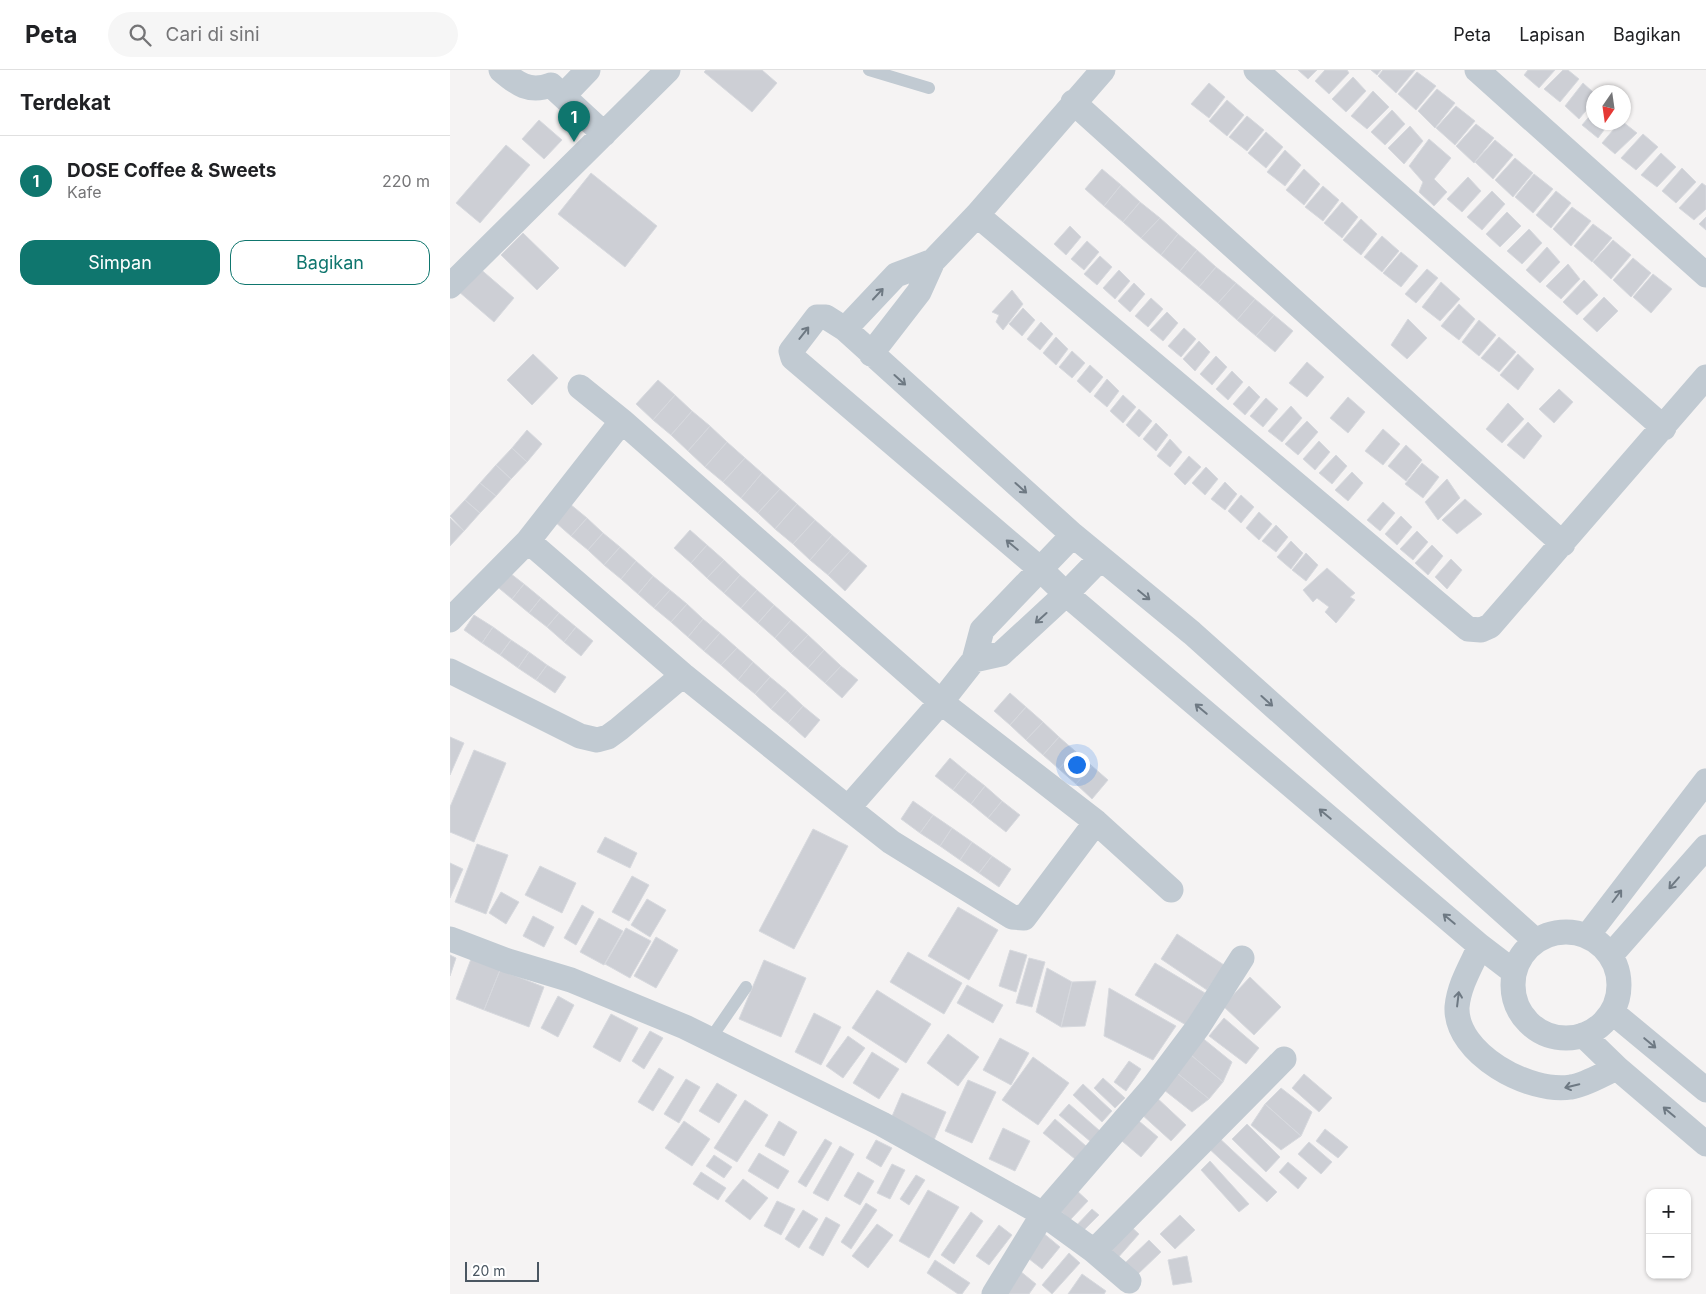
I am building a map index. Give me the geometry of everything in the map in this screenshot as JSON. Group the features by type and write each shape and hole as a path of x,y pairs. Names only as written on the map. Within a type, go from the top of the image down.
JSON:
{"street":[{"path":"501,70 518,85 529,88 555,84 588,70"},
{"path":"450,286 668,70"},
{"path":"871,354 919,292 933,261 977,215 1073,102 1103,70"},
{"path":"1256,70 1664,428"},
{"path":"1477,70 1706,274"},
{"path":"555,84 604,134"},
{"path":"1073,102 1563,544"},
{"path":"977,215 1468,629 1481,630 1490,626 1514,596 1563,544 1664,428 1706,377"},
{"path":"845,329 896,275 933,261"},
{"path":"1514,972 1480,946 1066,594 1039,568 791,355 791,351 817,317 826,317 845,329 1100,559 1192,633 1536,941"},
{"path":"580,387 622,421 941,702 1096,822 1171,890"},
{"path":"450,620 528,541 622,421"},
{"path":"848,808 941,702 974,660 982,630 1039,568 1073,535"},
{"path":"528,541 682,675 891,842 1007,915 1021,919 1035,906 1096,822"},
{"path":"974,660 1001,654 1066,594 1100,559"},
{"path":"450,671 566,730 596,740 608,737 619,729 682,675"},
{"path":"1588,935 1706,781"},
{"path":"1610,955 1706,847"},
{"path":"1563,932 1588,935 1610,955 1618,969 1620,985 1616,1004 1605,1022 1583,1036 1563,1038 1542,1033 1526,1020 1515,1002 1514,972 1522,954 1536,941 1554,933 1563,932"},
{"path":"450,939 508,961 580,984 711,1038 882,1124 1042,1214 1094,1251 1129,1282"},
{"path":"1480,946 1459,990 1457,1008 1459,1023 1479,1053 1498,1067 1527,1082 1544,1087 1573,1087 1617,1068"},
{"path":"994,1294 1042,1214 1152,1087 1198,1027 1242,958"},
{"path":"1612,1012 1706,1090"},
{"path":"1583,1036 1617,1068 1706,1144"},
{"path":"1094,1251 1284,1058"}],"lane":[{"path":"870,70 929,88"},
{"path":"711,1038 746,987"}],"building":[{"path":"706,70 762,70 777,83 752,112 704,72"},
{"path":"1298,70 1317,70 1308,79"},
{"path":"1325,70 1347,70 1349,73 1329,94 1315,81"},
{"path":"1371,70 1381,70 1377,75"},
{"path":"1383,70 1415,70 1396,93 1378,76"},
{"path":"1528,70 1555,70 1539,88 1524,75"},
{"path":"1563,70 1568,70 1579,79 1560,102 1544,89"},
{"path":"1417,72 1436,86 1416,110 1398,94"},
{"path":"1353,77 1366,91 1346,112 1332,99"},
{"path":"1209,83 1225,97 1209,118 1191,104"},
{"path":"1583,83 1586,86 1586,111 1579,119 1565,106"},
{"path":"1437,89 1455,103 1435,128 1418,111"},
{"path":"1373,91 1389,107 1367,129 1351,116"},
{"path":"1227,100 1244,115 1227,136 1209,121"},
{"path":"1456,106 1475,121 1455,145 1436,128"},
{"path":"1392,110 1405,124 1385,145 1371,132"},
{"path":"1247,116 1264,130 1247,151 1229,137"},
{"path":"539,120 562,140 544,159 522,139"},
{"path":"1586,120 1586,128 1582,125"},
{"path":"1476,124 1494,138 1474,163 1456,146"},
{"path":"1410,126 1423,141 1404,164 1388,148"},
{"path":"1631,128 1637,133 1615,154 1602,143 1613,130 1631,130"},
{"path":"1588,130 1604,130 1598,138"},
{"path":"1266,132 1283,147 1266,168 1248,153"},
{"path":"1643,134 1658,147 1636,170 1621,158"},
{"path":"1429,139 1451,158 1434,179 1447,192 1434,206 1419,192 1423,182 1409,166"},
{"path":"1495,140 1513,155 1493,179 1475,162"},
{"path":"506,145 530,165 480,223 456,203"},
{"path":"1285,150 1301,165 1285,186 1267,172"},
{"path":"1661,153 1676,167 1657,187 1641,175"},
{"path":"1515,158 1533,173 1513,197 1495,180"},
{"path":"1682,168 1696,182 1676,203 1662,191"},
{"path":"1102,169 1121,185 1104,206 1085,189"},
{"path":"1304,169 1320,184 1304,205 1286,190"},
{"path":"591,173 657,226 625,267 558,214"},
{"path":"1534,174 1553,189 1533,213 1515,197"},
{"path":"1468,177 1481,191 1462,212 1447,199"},
{"path":"1702,183 1706,186 1706,209 1694,220 1679,208"},
{"path":"1121,185 1140,202 1123,222 1104,206"},
{"path":"1323,186 1339,200 1323,221 1305,207"},
{"path":"1492,191 1505,204 1482,230 1467,217"},
{"path":"1556,191 1571,203 1551,228 1536,215"},
{"path":"1140,202 1160,218 1141,238 1123,222"},
{"path":"1342,202 1358,217 1342,238 1324,223"},
{"path":"1572,207 1591,221 1571,246 1553,229"},
{"path":"1507,212 1521,226 1500,247 1486,234"},
{"path":"1706,217 1706,230 1699,224"},
{"path":"1160,218 1178,234 1161,255 1141,238"},
{"path":"1361,219 1377,234 1361,255 1343,240"},
{"path":"1593,224 1612,238 1592,262 1574,246"},
{"path":"1070,226 1081,237 1066,255 1054,244"},
{"path":"1529,229 1542,243 1522,264 1507,251"},
{"path":"523,233 559,268 537,290 501,255"},
{"path":"1178,234 1197,250 1180,271 1161,255"},
{"path":"1382,236 1399,251 1382,272 1364,257"},
{"path":"1613,240 1631,255 1611,279 1593,262"},
{"path":"1087,241 1099,252 1084,270 1071,259"},
{"path":"1547,247 1560,262 1540,283 1526,270"},
{"path":"1197,250 1216,267 1199,287 1180,271"},
{"path":"1401,252 1418,266 1401,287 1383,273"},
{"path":"1100,256 1112,267 1097,285 1084,274"},
{"path":"1633,258 1651,273 1631,297 1613,280"},
{"path":"1568,264 1580,279 1561,299 1546,286"},
{"path":"478,267 514,298 494,322 458,291"},
{"path":"1216,267 1236,283 1218,303 1199,287"},
{"path":"1427,269 1438,278 1416,303 1405,294"},
{"path":"1119,270 1130,281 1115,299 1103,288"},
{"path":"1653,274 1672,289 1651,313 1633,297"},
{"path":"1584,280 1598,295 1577,315 1563,302"},
{"path":"1441,282 1460,299 1440,321 1422,307"},
{"path":"1134,283 1145,294 1130,312 1118,301"},
{"path":"1236,283 1255,299 1237,320 1218,303"},
{"path":"1012,290 1023,304 1003,330 996,322 999,315 992,312"},
{"path":"1604,297 1618,311 1597,332 1583,319"},
{"path":"1151,298 1163,309 1148,327 1135,316"},
{"path":"1255,299 1274,315 1256,336 1237,320"},
{"path":"1459,304 1475,319 1459,340 1441,326"},
{"path":"1023,308 1035,320 1022,336 1009,324"},
{"path":"1167,312 1178,323 1163,341 1150,330"},
{"path":"1274,315 1293,331 1275,352 1256,336"},
{"path":"1408,319 1427,338 1407,359 1391,345"},
{"path":"1479,320 1496,335 1479,356 1462,342"},
{"path":"1041,322 1053,334 1040,350 1027,339"},
{"path":"1184,328 1196,339 1181,357 1168,346"},
{"path":"1056,337 1068,349 1056,365 1043,353"},
{"path":"1499,337 1516,352 1499,372 1481,358"},
{"path":"1199,341 1210,352 1195,371 1183,359"},
{"path":"1072,351 1085,363 1072,378 1059,367"},
{"path":"533,354 558,378 532,405 507,380"},
{"path":"1518,354 1534,369 1518,390 1500,375"},
{"path":"1216,356 1227,367 1212,385 1200,374"},
{"path":"1307,362 1324,377 1307,397 1289,383"},
{"path":"1090,365 1103,377 1090,393 1077,381"},
{"path":"1232,371 1243,382 1228,400 1216,389"},
{"path":"1107,379 1119,391 1107,407 1094,396"},
{"path":"658,380 675,395 653,420 636,404"},
{"path":"1249,386 1260,397 1245,415 1233,404"},
{"path":"1559,389 1573,402 1554,423 1539,409"},
{"path":"675,395 692,411 671,435 653,420"},
{"path":"1123,395 1136,407 1123,423 1110,411"},
{"path":"1348,397 1365,412 1348,433 1330,418"},
{"path":"1266,398 1278,409 1263,427 1250,416"},
{"path":"1508,403 1524,419 1502,443 1486,429"},
{"path":"1291,406 1302,418 1282,442 1268,431"},
{"path":"1139,409 1152,421 1139,437 1126,425"},
{"path":"692,411 710,426 688,451 671,435"},
{"path":"1307,421 1318,432 1298,455 1285,444"},
{"path":"1528,422 1542,436 1524,459 1507,445"},
{"path":"1156,423 1168,435 1156,451 1143,439"},
{"path":"710,426 727,442 705,467 688,451"},
{"path":"1383,429 1400,444 1383,465 1365,451"},
{"path":"527,430 542,444 527,462 512,448"},
{"path":"1170,439 1182,452 1170,467 1157,456"},
{"path":"1319,441 1330,452 1315,470 1303,459"},
{"path":"727,442 745,458 723,482 705,467"},
{"path":"1406,445 1422,460 1406,481 1388,466"},
{"path":"512,448 527,462 511,479 496,465"},
{"path":"1336,455 1347,466 1332,484 1319,473"},
{"path":"1189,456 1201,467 1185,485 1174,474"},
{"path":"745,458 762,473 741,498 723,482"},
{"path":"1422,463 1439,477 1423,498 1405,484"},
{"path":"496,465 511,479 496,496 480,483"},
{"path":"1206,467 1218,479 1205,495 1192,483"},
{"path":"1352,472 1363,483 1348,501 1335,490"},
{"path":"762,473 780,489 758,513 741,498"},
{"path":"1447,479 1460,498 1438,520 1425,502"},
{"path":"1225,482 1237,494 1225,510 1211,499"},
{"path":"480,483 496,496 480,513 465,500"},
{"path":"780,489 797,504 775,529 758,513"},
{"path":"1241,495 1254,507 1241,523 1228,511"},
{"path":"1465,499 1482,514 1457,534 1442,520"},
{"path":"465,500 480,513 464,531 450,516"},
{"path":"1383,502 1395,513 1380,531 1367,520"},
{"path":"570,504 587,518 571,536 554,521"},
{"path":"797,504 815,520 793,544 775,529"},
{"path":"1259,512 1272,524 1259,540 1246,528"},
{"path":"1401,516 1412,527 1397,545 1385,534"},
{"path":"450,518 464,531 450,546"},
{"path":"587,518 603,533 588,550 571,536"},
{"path":"815,520 832,535 810,560 793,544"},
{"path":"1276,525 1288,537 1276,552 1262,541"},
{"path":"690,530 707,545 691,563 674,548"},
{"path":"1417,531 1428,542 1413,560 1400,549"},
{"path":"603,533 620,547 604,565 588,550"},
{"path":"832,535 850,551 828,575 810,560"},
{"path":"1291,541 1303,553 1291,569 1277,557"},
{"path":"707,545 724,560 707,578 691,563"},
{"path":"1432,545 1443,556 1428,575 1415,563"},
{"path":"620,547 636,561 621,579 604,565"},
{"path":"850,551 867,566 845,591 828,575"},
{"path":"1306,553 1318,565 1306,581 1292,570"},
{"path":"1451,559 1462,570 1447,589 1435,577"},
{"path":"724,560 740,575 724,593 707,578"},
{"path":"636,561 653,576 638,594 621,579"},
{"path":"1327,568 1355,593 1350,597 1355,600 1336,623 1325,612 1329,607 1317,598 1313,602 1303,590"},
{"path":"506,570 524,584 512,599 494,584"},
{"path":"740,575 757,590 741,608 724,593"},
{"path":"653,576 670,590 654,608 638,594"},
{"path":"524,584 541,598 529,613 512,599"},
{"path":"670,590 687,604 671,622 654,608"},
{"path":"757,590 774,605 758,623 741,608"},
{"path":"541,598 559,613 547,627 529,613"},
{"path":"687,604 703,619 688,637 671,622"},
{"path":"774,605 791,620 775,638 758,623"},
{"path":"559,613 576,627 564,642 547,627"},
{"path":"474,615 493,627 482,643 464,630"},
{"path":"703,619 720,633 704,651 688,637"},
{"path":"791,620 808,635 791,653 775,638"},
{"path":"493,627 511,640 500,655 482,643"},
{"path":"576,627 593,641 581,656 564,642"},
{"path":"720,633 737,648 721,665 704,651"},
{"path":"808,635 824,650 808,668 791,653"},
{"path":"511,640 529,652 518,668 500,655"},
{"path":"737,648 753,662 738,680 721,665"},
{"path":"824,650 841,666 825,683 808,668"},
{"path":"529,652 547,665 536,680 518,668"},
{"path":"753,662 770,677 755,694 738,680"},
{"path":"547,665 566,677 555,693 536,680"},
{"path":"841,666 858,680 842,698 825,683"},
{"path":"770,677 787,691 771,709 755,694"},
{"path":"787,691 803,706 788,723 771,709"},
{"path":"1010,693 1026,707 1010,725 994,711"},
{"path":"803,706 820,720 805,738 788,723"},
{"path":"1026,707 1043,722 1026,740 1010,725"},
{"path":"1043,722 1059,737 1043,755 1026,740"},
{"path":"450,737 464,743 450,775"},
{"path":"1059,737 1075,751 1059,769 1043,755"},
{"path":"474,750 506,763 474,842 450,832 450,807"},
{"path":"1075,751 1092,766 1076,784 1059,769"},
{"path":"950,758 967,772 953,790 935,776"},
{"path":"1092,766 1108,780 1092,799 1076,784"},
{"path":"967,772 985,786 971,804 953,790"},
{"path":"985,786 1002,801 988,818 971,804"},
{"path":"913,801 933,815 920,833 901,819"},
{"path":"1002,801 1020,815 1006,832 988,818"},
{"path":"933,815 952,828 940,846 920,833"},
{"path":"952,828 972,842 960,860 940,846"},
{"path":"813,829 848,846 794,949 759,931"},
{"path":"605,837 637,853 630,868 597,852"},
{"path":"972,842 992,856 979,873 960,860"},
{"path":"477,844 508,855 486,914 455,902"},
{"path":"992,856 1011,869 999,887 979,873"},
{"path":"450,863 463,869 450,898"},
{"path":"540,866 576,883 562,913 525,895"},
{"path":"632,876 649,885 629,921 612,912"},
{"path":"501,892 519,902 506,924 489,913"},
{"path":"647,899 666,910 650,937 631,925"},
{"path":"582,905 594,912 576,945 564,938"},
{"path":"958,907 998,930 969,980 928,956"},
{"path":"533,916 554,927 544,947 523,936"},
{"path":"599,918 623,931 604,965 580,952"},
{"path":"626,928 651,941 630,978 605,964"},
{"path":"1177,934 1224,965 1207,990 1161,959"},
{"path":"656,937 678,950 656,988 634,976"},
{"path":"1010,950 1027,955 1016,992 999,986"},
{"path":"908,952 962,983 944,1014 890,982"},
{"path":"450,955 456,958 450,976"},
{"path":"1029,958 1045,962 1032,1007 1016,1003"},
{"path":"471,959 500,970 484,1010 456,999"},
{"path":"764,960 806,978 781,1037 739,1019"},
{"path":"1155,963 1205,993 1186,1025 1135,995"},
{"path":"1047,968 1072,982 1061,1027 1036,1012"},
{"path":"500,970 544,987 529,1027 484,1010"},
{"path":"1250,977 1281,1007 1254,1035 1223,1006"},
{"path":"1096,981 1085,1026 1061,1027 1072,982"},
{"path":"967,985 1003,1005 993,1023 957,1003"},
{"path":"1109,988 1176,1026 1153,1060 1104,1036"},
{"path":"877,990 931,1024 906,1063 852,1028"},
{"path":"558,996 574,1005 558,1037 541,1028"},
{"path":"814,1013 841,1027 821,1065 795,1052"},
{"path":"611,1014 638,1028 620,1062 593,1047"},
{"path":"1224,1018 1259,1048 1246,1064 1209,1036"},
{"path":"650,1031 663,1038 644,1069 632,1061"},
{"path":"948,1034 979,1057 958,1086 927,1063"},
{"path":"848,1036 865,1048 843,1078 826,1066"},
{"path":"1200,1036 1232,1062 1223,1082 1191,1055"},
{"path":"1000,1038 1029,1053 1011,1085 983,1070"},
{"path":"872,1052 899,1069 879,1099 853,1083"},
{"path":"1191,1055 1223,1082 1209,1099 1177,1073"},
{"path":"1033,1057 1069,1083 1038,1125 1002,1100"},
{"path":"1129,1061 1141,1069 1126,1091 1114,1082"},
{"path":"659,1068 674,1077 653,1111 638,1102"},
{"path":"1177,1073 1209,1099 1192,1112 1159,1086"},
{"path":"1304,1074 1332,1098 1319,1112 1292,1088"},
{"path":"1103,1078 1125,1098 1115,1108 1094,1088"},
{"path":"686,1079 700,1087 679,1123 664,1114"},
{"path":"968,1080 996,1092 972,1143 945,1131"},
{"path":"717,1083 737,1095 719,1123 699,1111"},
{"path":"1083,1084 1112,1111 1102,1122 1073,1095"},
{"path":"1281,1088 1312,1112 1301,1136 1265,1104"},
{"path":"902,1093 946,1112 934,1140 890,1121"},
{"path":"1155,1096 1186,1125 1171,1141 1140,1113"},
{"path":"745,1100 768,1115 737,1162 714,1148"},
{"path":"1069,1104 1100,1131 1091,1142 1059,1115"},
{"path":"1265,1104 1301,1136 1281,1150 1251,1125"},
{"path":"1133,1116 1158,1137 1141,1157 1116,1136"},
{"path":"1055,1119 1086,1146 1075,1159 1043,1133"},
{"path":"684,1121 710,1139 692,1166 665,1148"},
{"path":"779,1121 797,1132 784,1156 765,1146"},
{"path":"1247,1124 1280,1157 1266,1172 1232,1139"},
{"path":"1003,1128 1030,1141 1015,1171 989,1159"},
{"path":"1325,1129 1348,1147 1338,1158 1316,1141"},
{"path":"1216,1135 1277,1192 1267,1202 1206,1146"},
{"path":"825,1139 832,1143 806,1187 798,1182"},
{"path":"876,1140 892,1148 881,1167 866,1158"},
{"path":"1309,1142 1332,1162 1321,1174 1298,1154"},
{"path":"840,1146 854,1154 828,1201 813,1193"},
{"path":"759,1153 789,1171 778,1189 748,1171"},
{"path":"714,1155 732,1167 724,1178 706,1166"},
{"path":"1210,1161 1249,1204 1239,1212 1201,1170"},
{"path":"1288,1162 1307,1178 1298,1189 1279,1172"},
{"path":"892,1164 905,1170 890,1199 877,1193"},
{"path":"701,1172 726,1188 718,1200 693,1184"},
{"path":"858,1172 874,1181 860,1205 844,1196"},
{"path":"916,1175 925,1180 909,1205 900,1199"},
{"path":"743,1179 768,1198 750,1220 725,1201"},
{"path":"1075,1189 1088,1201 1070,1220 1057,1208"},
{"path":"928,1190 959,1207 929,1258 899,1241"},
{"path":"777,1201 795,1209 781,1235 764,1226"},
{"path":"866,1203 877,1210 851,1249 841,1242"},
{"path":"1092,1209 1099,1215 1079,1235 1073,1229"},
{"path":"803,1210 818,1219 799,1248 785,1239"},
{"path":"971,1212 983,1221 954,1264 941,1255"},
{"path":"1180,1215 1195,1230 1175,1249 1160,1234"},
{"path":"826,1217 840,1225 823,1256 809,1248"},
{"path":"1127,1223 1139,1234 1116,1260 1104,1249"},
{"path":"877,1224 893,1235 868,1268 852,1256"},
{"path":"999,1225 1012,1235 989,1265 976,1256"},
{"path":"1042,1232 1060,1247 1042,1269 1024,1255"},
{"path":"1149,1240 1161,1252 1137,1275 1125,1263"},
{"path":"1069,1253 1080,1263 1052,1294 1042,1285"},
{"path":"1187,1256 1192,1282 1173,1285 1168,1260"},
{"path":"935,1260 970,1283 962,1294 958,1294 927,1273"},
{"path":"1020,1271 1036,1284 1029,1294 1004,1294"},
{"path":"1082,1274 1106,1291 1104,1294 1068,1294"}],"place":[{"name":"DOSE Coffee & Sweets","path":"574,142"}]}
